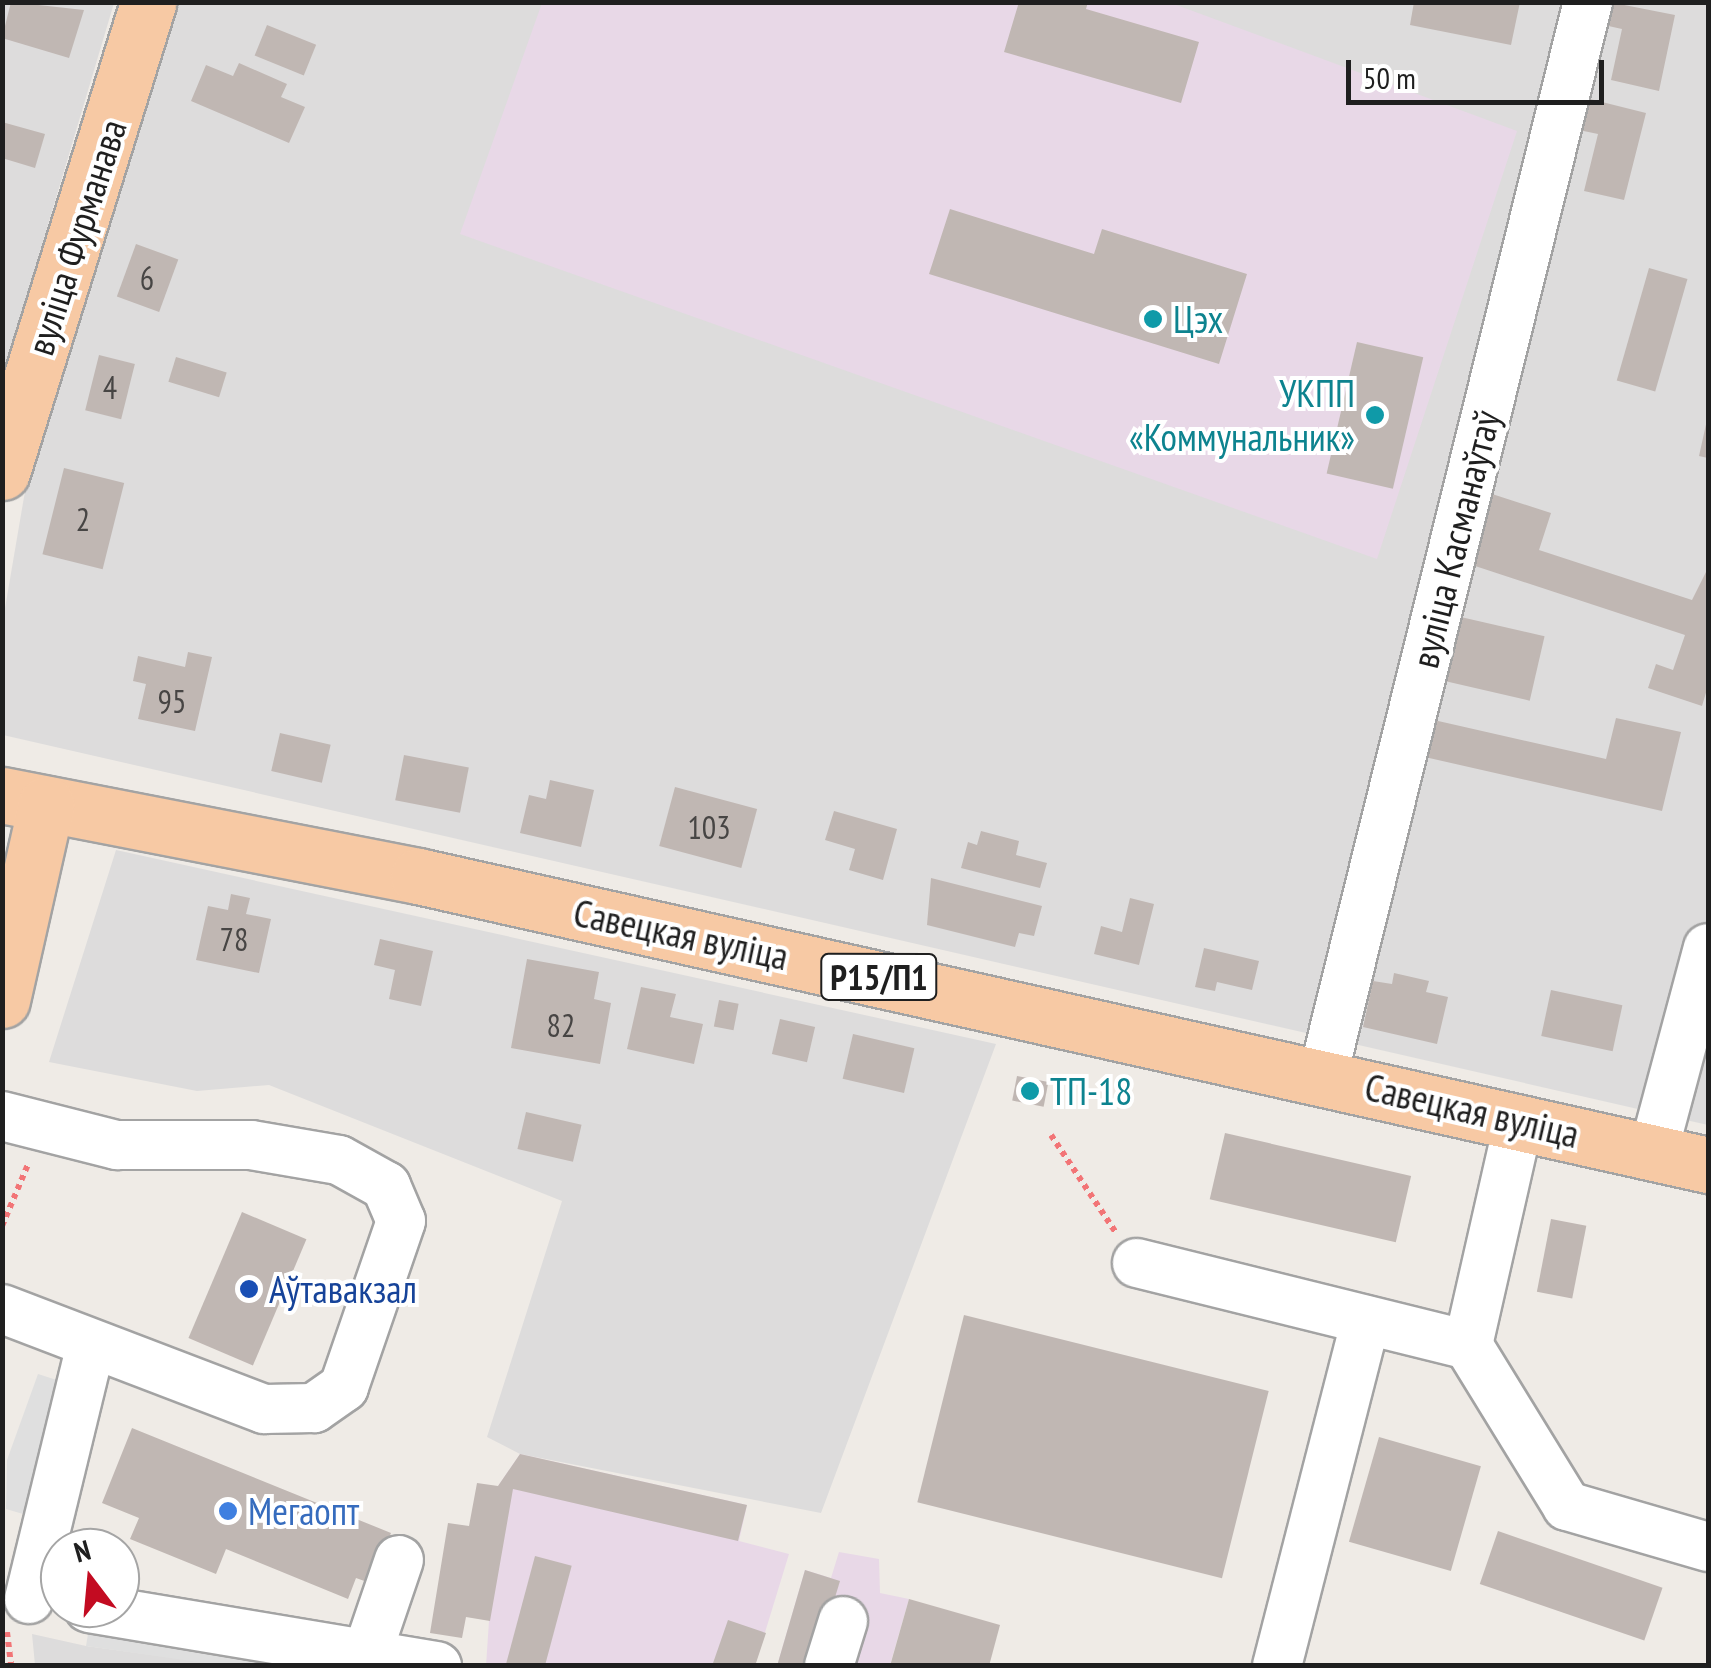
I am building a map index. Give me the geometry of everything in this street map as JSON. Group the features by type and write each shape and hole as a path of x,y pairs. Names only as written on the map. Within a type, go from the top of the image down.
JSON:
{"main road":[{"name":"вуліца Фурманава","path":"2,472 148,2"},
{"name":"Савецкая вуліца","path":"24,800 418,876 1322,1075 1708,1165"},
{"path":"2,1000 24,800"}],"street":[{"name":"вуліца Касманаўтаў","path":"1322,1075 1588,2"},
{"path":"1653,1153 1708,948"},
{"path":"2,1116 116,1145 251,1144 339,1160 386,1186 402,1221 344,1387 314,1408 264,1409 2,1309"},
{"path":"1519,1120 1468,1345 1566,1506 1708,1547"},
{"path":"1136,1263 1468,1345"},
{"path":"1277,1666 1366,1320"},
{"path":"31,1601 91,1344"},
{"path":"368,1650 399,1560"},
{"path":"140,1616 368,1650 436,1666"},
{"path":"829,1666 842,1621"}],"path":[{"path":"1050,1135 1136,1263"}],"shaded area":[{"path":"3,3 114,3 3,376"},
{"path":"175,3 1708,3 1708,1125 3,735 3,620 30,462"},
{"path":"542,3 1171,3 1517,131 1377,559 460,234"},
{"path":"116,850 996,1044 821,1513 520,1454 487,1437 562,1201 269,1085 197,1091 49,1062"},
{"path":"38,1374 103,1395 61,1525 6,1509 7,1460"},
{"path":"520,1454 747,1505 739,1541 789,1554 755,1665 486,1666 498,1486"},
{"path":"839,1552 879,1559 880,1593 909,1599 890,1665 777,1666 805,1570 831,1578"},
{"path":"89,1628 289,1656 288,1665 226,1666 86,1646"},
{"path":"32,1634 86,1646 226,1665 35,1665"}],"building":[{"path":"11,2 84,10 69,58 2,38"},
{"path":"1019,2 1088,2 1086,9 1199,42 1181,103 1004,52"},
{"path":"1414,2 1520,2 1511,45 1410,25"},
{"path":"1609,2 1675,15 1659,91 1611,80 1622,29 1604,25"},
{"path":"267,25 316,45 304,75 255,56"},
{"path":"239,63 287,84 281,97 305,107 289,143 191,101 206,65 233,76"},
{"path":"1582,97 1646,113 1624,200 1584,191 1598,134 1574,129"},
{"path":"2,122 45,134 35,168 2,158"},
{"name":"Цэх","path":"950,209 1094,254 1102,229 1247,274 1219,364 929,274"},
{"path":"136,244 178,259 159,312 117,297"},
{"path":"1649,268 1687,279 1655,391 1617,380"},
{"name":"УКПП «Коммунальник»","path":"1357,342 1423,357 1393,489 1327,474"},
{"path":"99,355 135,364 121,419 85,410"},
{"path":"176,357 227,372 219,397 168,382"},
{"path":"1708,420 1708,458 1699,456"},
{"path":"64,468 124,483 103,569 42,554"},
{"path":"1489,493 1551,513 1539,550 1692,600 1708,568 1708,686 1702,706 1648,688 1656,664 1673,670 1685,635 1466,563"},
{"path":"1452,615 1545,636 1530,701 1437,679"},
{"path":"188,652 212,657 195,731 138,719 146,684 133,681 138,656 185,667"},
{"path":"1425,718 1606,759 1616,718 1681,732 1662,811 1416,755"},
{"path":"280,733 331,745 322,783 271,771"},
{"path":"404,755 469,768 460,813 395,800"},
{"path":"550,780 594,790 581,847 520,833 529,795 546,799"},
{"path":"675,787 757,809 741,868 659,846"},
{"path":"834,811 897,829 883,880 849,870 855,849 825,840"},
{"path":"981,831 1019,841 1016,855 1047,863 1040,888 961,868 968,842 977,845"},
{"path":"931,878 1042,906 1034,936 1019,933 1015,947 927,925"},
{"path":"231,894 250,898 246,914 271,919 259,973 196,960 208,906 228,910"},
{"path":"1130,898 1154,904 1139,965 1094,954 1101,926 1122,932"},
{"path":"380,939 433,951 421,1006 389,999 395,970 374,965"},
{"path":"1204,948 1259,961 1252,990 1217,982 1215,991 1195,987"},
{"path":"527,959 599,972 594,999 611,1003 600,1064 511,1048"},
{"path":"1394,973 1429,981 1426,992 1448,997 1437,1044 1363,1027 1373,981 1392,984"},
{"path":"641,987 676,994 670,1017 703,1024 694,1064 627,1049"},
{"path":"1551,990 1622,1005 1613,1051 1541,1036"},
{"path":"719,1000 739,1004 733,1030 714,1027"},
{"path":"780,1019 815,1027 807,1062 772,1054"},
{"path":"853,1034 914,1048 904,1093 843,1079"},
{"name":"ТП-18","path":"1017,1076 1048,1082 1044,1107 1012,1101"},
{"path":"526,1112 582,1125 573,1162 517,1149"},
{"path":"1225,1133 1411,1176 1396,1242 1210,1199"},
{"name":"Аўтавакзал","path":"242,1212 306,1239 253,1365 188,1338"},
{"path":"1551,1219 1586,1226 1572,1299 1537,1292"},
{"path":"964,1315 1269,1391 1222,1578 917,1502"},
{"name":"Мегаопт","path":"132,1428 391,1533 370,1583 356,1578 348,1599 226,1549 216,1574 140,1543 140,1528 135,1528 139,1518 102,1503"},
{"path":"1379,1437 1481,1466 1451,1571 1349,1542"},
{"path":"520,1454 747,1505 738,1541 513,1489 490,1621 466,1617 462,1638 430,1633 448,1523 469,1526 477,1483 498,1486"},
{"path":"1498,1531 1663,1588 1644,1641 1480,1584"},
{"path":"535,1556 572,1566 545,1666 506,1666"},
{"path":"805,1570 840,1581 814,1666 777,1666"},
{"path":"909,1599 1000,1625 989,1666 890,1666"},
{"path":"728,1620 766,1633 755,1666 712,1666"}],"place":[{"name":"Цэх","path":"1153,319"},
{"name":"УКПП «Коммунальник»","path":"1375,415"},
{"name":"ТП-18","path":"1030,1091"},
{"name":"Аўтавакзал","path":"249,1289"},
{"name":"Мегаопт","path":"228,1511"}]}
